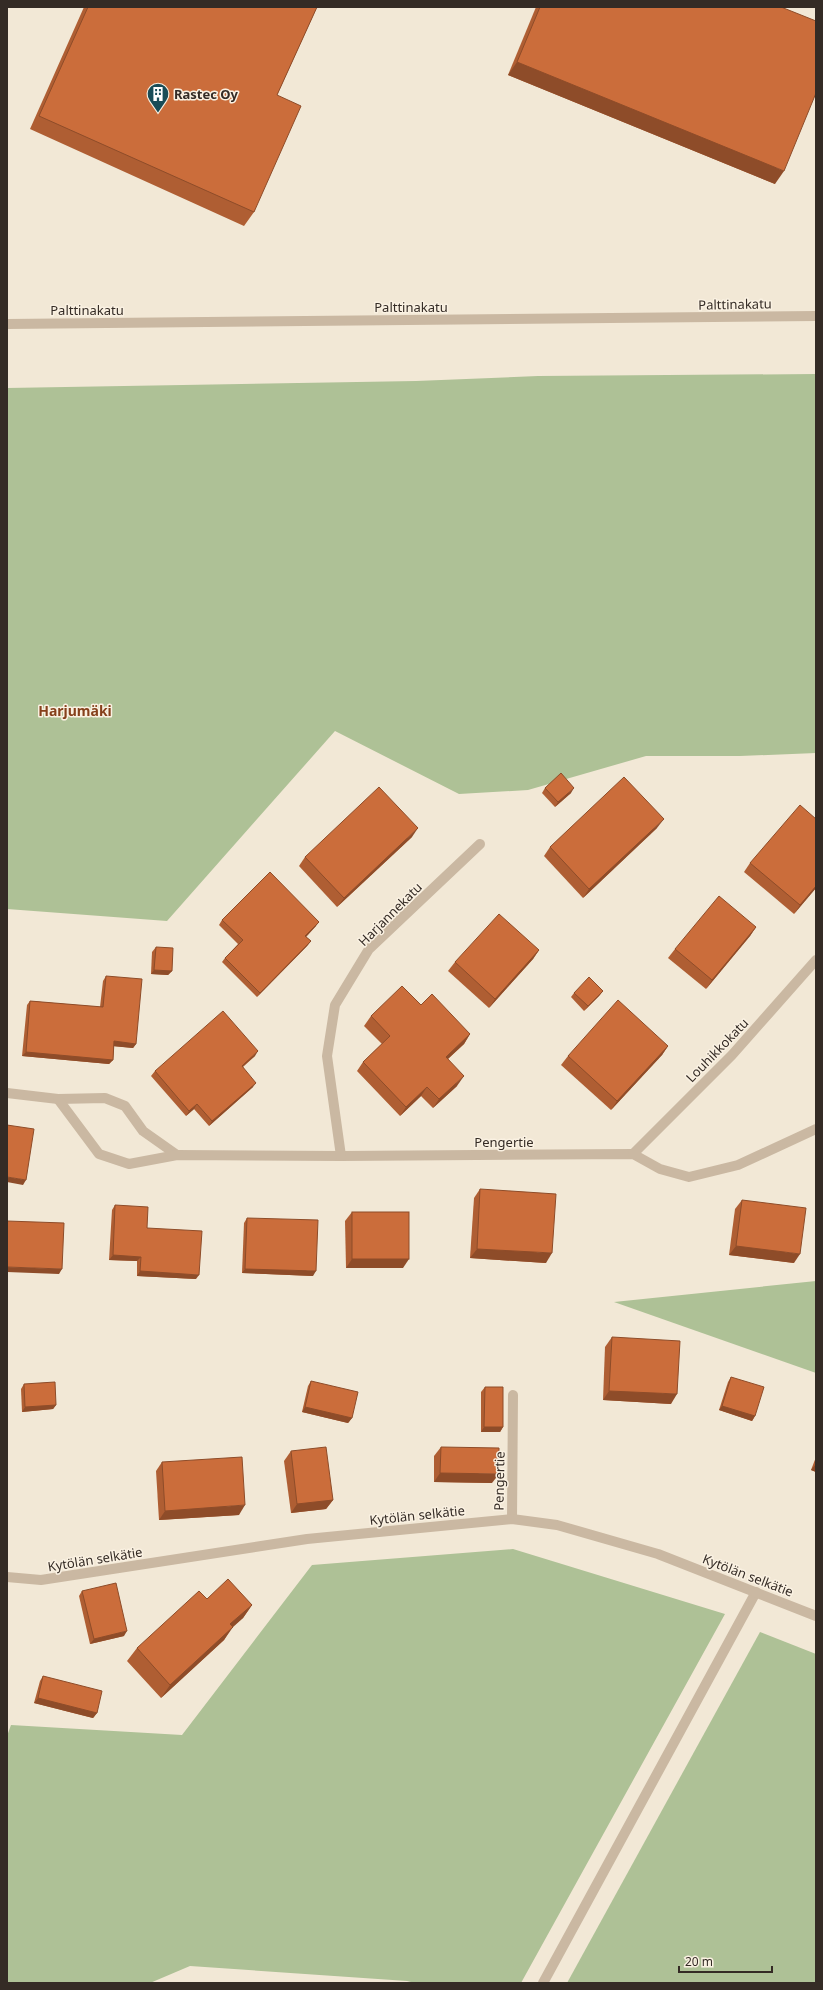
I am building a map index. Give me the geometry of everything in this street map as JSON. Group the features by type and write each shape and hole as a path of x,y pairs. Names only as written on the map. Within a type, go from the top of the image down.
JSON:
{"street":[{"name":"Palttinakatu","path":"7,324 816,316"},
{"name":"Harjannekatu","path":"341,1156 327,1056 335,1005 369,949 480,844"},
{"name":"Louhikkokatu","path":"633,1154 732,1055 816,960"},
{"path":"7,1093 58,1099 105,1098 125,1106 143,1131 177,1155"},
{"name":"Pengertie","path":"58,1099 99,1154 128,1164 177,1155 341,1156 633,1154"},
{"path":"633,1154 660,1170 689,1177 738,1165 816,1129"},
{"name":"Pengertie","path":"512,1519 513,1395"},
{"name":"Kytölän selkätie","path":"7,1577 41,1580 307,1540 512,1519 557,1525 658,1554 816,1616"},
{"path":"543,1983 756,1592"}],"green space":[{"path":"816,374 816,753 740,756 646,756 528,790 459,794 335,731 167,921 7,909 7,388 416,381 538,376"},
{"path":"816,1281 816,1373 614,1302"},
{"path":"513,1549 725,1614 521,1983 415,1983 407,1981 190,1966 150,1983 7,1983 7,1736 11,1725 182,1735 312,1565"},
{"path":"760,1632 816,1654 816,1983 567,1983"}],"building":[{"name":"Rastec Oy","path":"88,7 317,7 277,95 301,106 254,212 39,116"},
{"path":"540,7 781,7 816,21 816,93 784,171 517,62"},
{"path":"561,773 574,788 558,802 545,788"},
{"path":"624,777 664,819 589,889 550,847"},
{"path":"379,787 418,828 344,898 305,857"},
{"path":"800,805 816,819 816,886 800,905 750,863"},
{"path":"270,872 319,922 305,936 311,941 260,993 225,958 243,940 222,920"},
{"path":"719,896 756,927 712,980 675,949"},
{"path":"499,914 539,950 495,999 455,962"},
{"path":"156,947 173,948 172,971 154,970"},
{"path":"106,976 142,979 136,1044 114,1041 113,1060 26,1052 30,1001 103,1007"},
{"path":"589,977 603,991 588,1006 574,993"},
{"path":"402,986 421,1005 432,994 470,1034 446,1057 464,1076 439,1099 427,1087 406,1107 363,1062 390,1036 371,1016"},
{"path":"618,1000 668,1046 617,1101 568,1056"},
{"path":"223,1011 258,1051 242,1066 256,1083 212,1121 197,1104 189,1111 155,1071"},
{"path":"7,1125 34,1129 26,1180 7,1177"},
{"path":"480,1189 556,1194 552,1253 477,1249"},
{"path":"742,1200 806,1208 800,1254 736,1246"},
{"path":"115,1205 148,1207 147,1228 202,1231 199,1275 140,1271 141,1257 113,1255"},
{"path":"352,1212 409,1212 409,1259 352,1259"},
{"path":"247,1218 318,1220 316,1271 245,1269"},
{"path":"7,1221 64,1223 62,1269 7,1267"},
{"path":"612,1337 680,1341 677,1394 609,1391"},
{"path":"731,1377 764,1387 755,1416 722,1406"},
{"path":"311,1381 358,1392 352,1418 305,1407"},
{"path":"55,1382 56,1405 25,1407 24,1384"},
{"path":"485,1387 503,1387 503,1427 484,1427"},
{"path":"326,1447 333,1500 297,1504 291,1451"},
{"path":"441,1447 499,1448 499,1474 440,1473"},
{"path":"242,1457 245,1505 165,1511 162,1462"},
{"path":"228,1579 252,1605 230,1624 233,1627 170,1685 137,1648 199,1591 207,1599"},
{"path":"116,1583 127,1631 94,1639 82,1591"},
{"path":"43,1676 102,1691 97,1713 38,1698"}],"place":[{"name":"Rastec Oy","path":"158,114"}],"district":[{"name":"Harjumäki","path":"75,711"}]}
